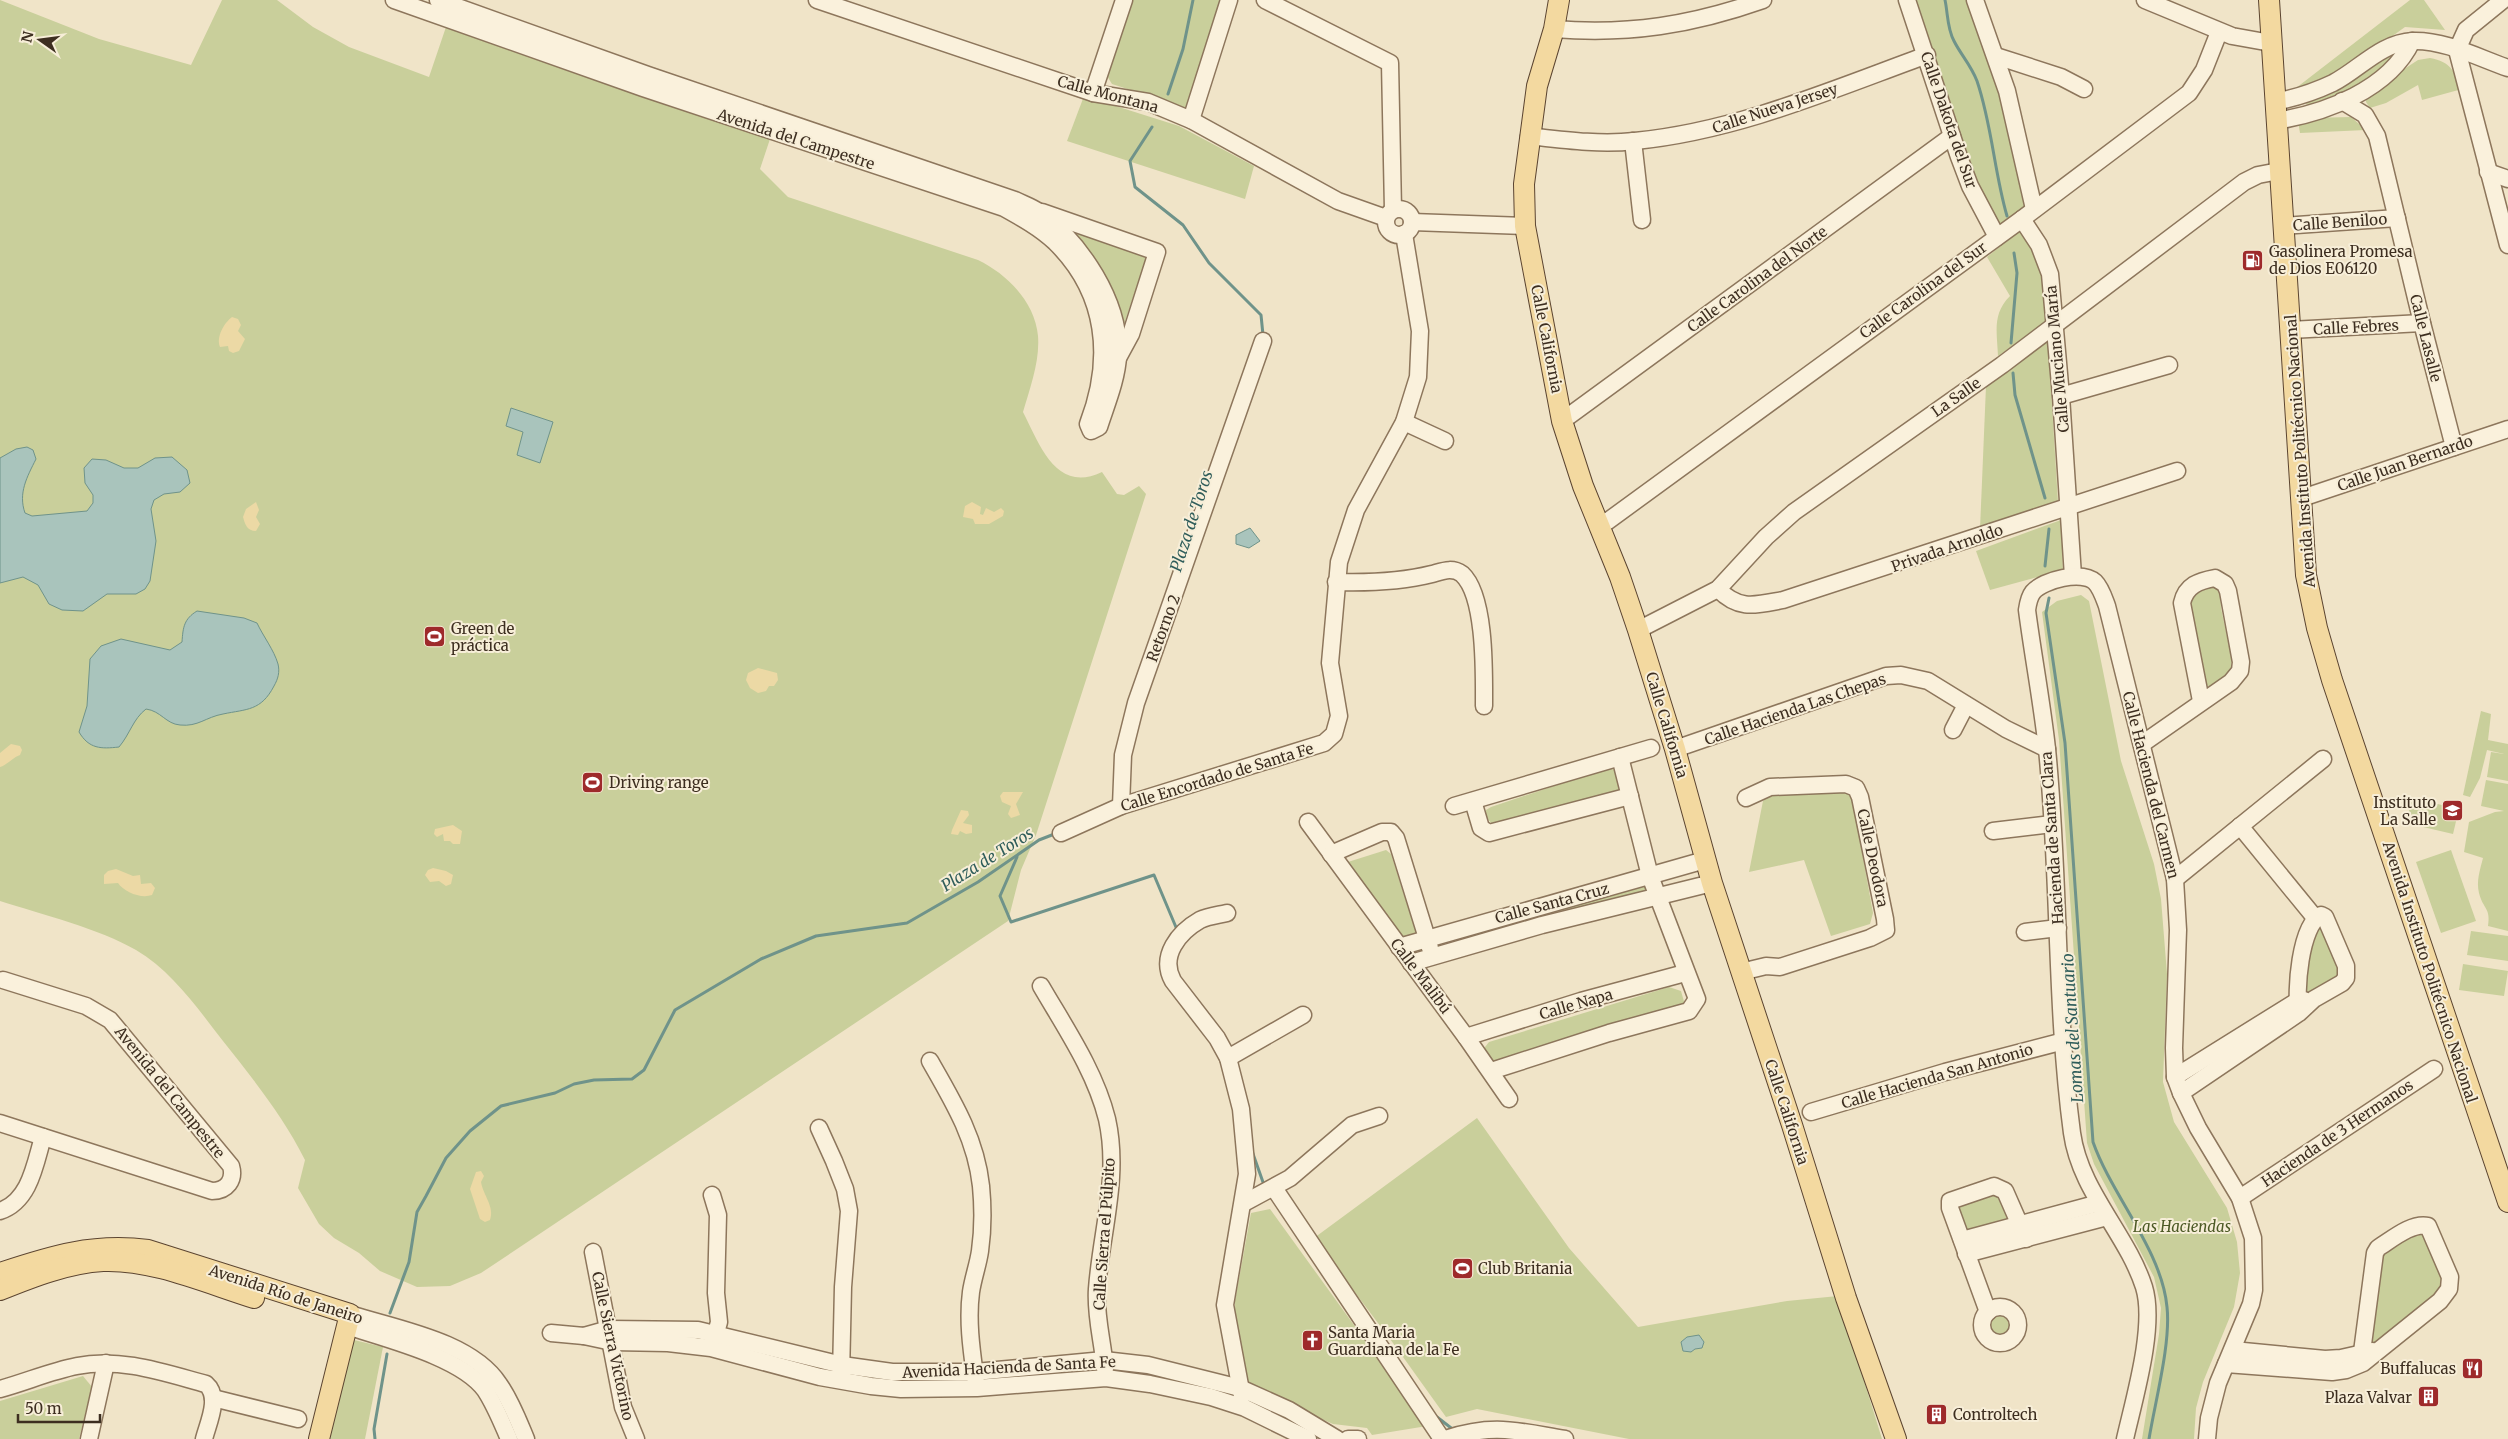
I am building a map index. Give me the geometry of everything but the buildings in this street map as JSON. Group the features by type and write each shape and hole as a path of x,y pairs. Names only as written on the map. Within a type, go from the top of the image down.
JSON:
{"main road":[{"name":"Calle California","path":"1559,0 1554,29 1537,86 1524,184 1525,226 1562,421 1583,486 1601,526 1638,630 1675,749 1712,883 1846,1298 1896,1439"},
{"name":"Avenida Instituto Politécnico Nacional","path":"2269,0 2306,575 2317,628 2332,680 2508,1202"},
{"name":"Avenida Río de Janeiro","path":"0,1273 45,1258 82,1250 123,1247 148,1250 348,1320"},
{"name":"Avenida Río de Janeiro","path":"0,1290 37,1276 85,1263 102,1261 137,1263 348,1320"},
{"path":"319,1439 348,1320"}],"street":[{"name":"Avenida del Campestre","path":"394,0 438,6 646,81 841,147 1015,200 1039,211 1157,252 1131,334 1118,358 1099,427 1091,430 1088,424 1102,374 1102,330 1081,264 1032,223 1004,208 841,147"},
{"name":"Calle Montana","path":"817,0 1093,93 1148,102 1191,120 1338,201 1390,214 1406,210 1408,228"},
{"path":"1093,93 1124,0"},
{"path":"1191,120 1229,0"},
{"path":"1265,0 1390,63 1390,214 1386,226 1392,233 1408,228 1525,226"},
{"path":"1554,29 1594,32 1649,29 1699,20 1763,0"},
{"name":"Calle Dakota del Sur","path":"1907,0 1970,186 1996,237"},
{"path":"1975,0 1996,56 2016,123 2028,214"},
{"path":"2145,0 2219,32 2271,43"},
{"path":"2503,0 2466,30 2457,50 2508,245"},
{"name":"Calle Carolina del Sur","path":"1601,526 2028,214 2189,93 2204,70 2219,32"},
{"path":"2275,111 2311,114 2342,101 2393,69 2405,57 2412,42"},
{"path":"2275,111 2355,69 2379,51 2395,44 2412,42 2431,43 2508,68"},
{"name":"Calle Nueva Jersey","path":"1529,136 1579,142 1633,142 1691,134 1746,120 1926,55"},
{"path":"1996,56 2061,77 2084,89"},
{"path":"2355,69 2367,87"},
{"name":"Calle Lasalle","path":"2342,101 2365,115 2377,136 2454,446"},
{"name":"Calle Carolina del Norte","path":"1562,421 1952,136"},
{"path":"1633,142 1642,220"},
{"name":"La Salle","path":"1638,630 1718,589 1766,537 1794,512 2002,365 2244,182 2258,175 2279,171"},
{"path":"2488,172 2508,179"},
{"name":"Avenida del Campestre","path":"1039,211 1063,234 1109,305 1118,340 1118,358 1102,374"},
{"name":"Calle Muciano María","path":"2028,214 2050,274 2061,396 2072,576"},
{"name":"Calle Beniloo","path":"2283,226 2397,218"},
{"name":"Calle Encordado de Santa Fe","path":"1061,834 1121,806 1324,743 1329,740 1338,725 1339,716 1330,663 1339,562 1356,510 1404,422 1414,394 1420,357 1420,331 1408,228"},
{"name":"Calle Febres","path":"2290,330 2422,323"},
{"name":"Retorno 2","path":"1121,806 1123,755 1136,702 1263,341"},
{"path":"2061,396 2169,365"},
{"path":"1404,422 1445,441"},
{"name":"Calle Juan Bernardo","path":"2302,498 2508,429"},
{"name":"Privada Arnoldo","path":"1718,589 1726,598 1742,605 1783,600 2177,471"},
{"path":"1336,582 1387,582 1447,570 1462,574 1472,592 1481,630 1484,706"},
{"name":"Hacienda de Santa Clara","path":"2072,576 2039,587 2031,595 2027,610 2047,749 2064,1041 2072,1134 2082,1171 2140,1277 2146,1298 2144,1345 2126,1439"},
{"name":"Calle Hacienda del Carmen","path":"2072,576 2085,577 2094,581 2101,591 2107,606 2175,879 2178,930 2174,1048 2176,1076 2181,1093 2215,1158 2240,1198 2253,1238 2254,1290 2247,1318 2229,1357 2212,1403 2207,1439"},
{"path":"2142,744 2201,701 2231,682 2240,672 2241,666 2228,591 2225,584 2215,578 2197,582 2186,592 2182,603 2201,701"},
{"name":"Calle Hacienda Las Chepas","path":"1675,749 1886,676 1901,675 1928,681 1966,705 2047,749"},
{"path":"1953,730 1966,705"},
{"path":"1454,806 1651,748"},
{"path":"1491,1071 1689,1011 1697,998 1685,973 1650,876 1620,757"},
{"path":"2175,879 2323,759"},
{"name":"Calle Deodora","path":"1744,978 1769,975 1780,966 1879,934 1886,930 1860,797 1856,788 1846,784 1770,787 1746,798"},
{"path":"1473,801 1481,828 1489,834 1630,796"},
{"name":"Calle Malibú","path":"1308,822 1510,1099"},
{"path":"1993,831 2052,824"},
{"path":"2240,826 2316,919"},
{"name":"Calle Malibú","path":"1331,854 1382,832 1390,832 1396,838 1432,957"},
{"name":"Calle Santa Cruz","path":"1398,947 1537,906 1705,860"},
{"name":"Calle Santa Cruz","path":"1411,963 1542,925 1657,895 1712,883"},
{"path":"1537,906 1542,925"},
{"path":"1227,913 1202,919 1185,930 1173,945 1168,973 1217,1038 1228,1058 1241,1109 1247,1174 1244,1203 1231,1261 1226,1304 1245,1408"},
{"path":"2176,1076 2298,1007 2342,984 2347,972 2325,917 2321,915 2316,919 2305,936 2298,1007 2181,1093"},
{"path":"2025,932 2058,928"},
{"name":"Calle Napa","path":"1466,1037 1685,973"},
{"name":"Avenida del Campestre","path":"0,1123 212,1191 220,1191 227,1187 232,1180 230,1166 110,1020 86,1006 1,977"},
{"name":"Calle Sierra el Púlpito","path":"1042,986 1089,1069 1107,1120 1112,1167 1111,1185 1099,1268 1096,1307 1106,1378"},
{"path":"1228,1058 1303,1015"},
{"name":"Calle Hacienda San Antonio","path":"1811,1112 1944,1072 2064,1041"},
{"path":"930,1060 967,1128 975,1154 981,1186 982,1220 980,1251 971,1291 970,1313 977,1388"},
{"name":"Hacienda de 3 Hermanos","path":"2240,1198 2434,1069"},
{"path":"1244,1203 1290,1178 1352,1125 1380,1116"},
{"path":"819,1128 845,1189 849,1211 842,1288 842,1365 840,1382"},
{"path":"0,1211 16,1202 20,1195 21,1175 37,1135"},
{"path":"1988,1312 1949,1205 1950,1201 1994,1186 2006,1191 2023,1232"},
{"path":"1274,1188 1443,1439 1487,1434 1505,1429 1566,1439"},
{"path":"712,1196 718,1215 716,1293 719,1322 714,1340"},
{"path":"2023,1232 2099,1203"},
{"path":"1964,1247 2023,1232 2107,1217"},
{"path":"2229,1357 2325,1359 2367,1355 2440,1302 2450,1286 2450,1277 2428,1226 2422,1225 2412,1228 2378,1248 2372,1263 2367,1355"},
{"name":"Calle Sierra Victorino","path":"593,1252 623,1407 636,1439"},
{"name":"Avenida Río de Janeiro","path":"348,1320 446,1361 468,1374 485,1391 509,1439"},
{"name":"Avenida Río de Janeiro","path":"348,1320 454,1348 474,1358 499,1383 526,1439"},
{"path":"552,1332 584,1336 610,1336"},
{"name":"Avenida Hacienda de Santa Fe","path":"610,1336 668,1343 714,1340 842,1365 892,1372 975,1372 1104,1360 1148,1364 1240,1388 1289,1410 1337,1439"},
{"name":"Avenida Hacienda de Santa Fe","path":"714,1340 840,1382 901,1389 977,1388 1106,1378 1159,1386 1211,1397 1245,1408 1308,1439"},
{"path":"89,1439 106,1364"},
{"path":"0,1389 79,1365 130,1365 206,1384 214,1398 204,1439"},
{"path":"214,1398 298,1418"},
{"path":"1348,1439 1358,1439"}],"green space":[{"path":"0,0 99,39 191,65 222,0 277,0 313,27 349,47 429,77 446,27 772,133 760,169 788,197 978,260 1009,281 1025,301 1036,324 1038,336 1037,355 1034,374 1023,412 1043,451 1061,471 1073,477 1086,477 1102,472 1117,494 1124,495 1139,486 1146,494 1036,835 1021,870 1008,921 481,1273 450,1286 417,1287 380,1271 359,1253 334,1238 319,1224 298,1188 305,1160 287,1128 245,1069 173,980 149,959 122,942 0,901"},
{"path":"1133,0 1220,0 1186,108 1112,84 1107,76"},
{"path":"1912,0 1970,0 2012,119 2028,206 1997,226 1989,216"},
{"path":"2410,0 2424,0 2445,30 2405,27 2324,85 2296,88"},
{"path":"2400,51 2371,79 2314,108 2306,104 2308,98 2368,65"},
{"path":"2430,58 2443,62 2451,68 2462,89 2422,100 2418,85 2386,103 2370,108 2366,102 2366,94 2418,60"},
{"path":"1084,96 1179,126 1254,166 1245,199 1067,141"},
{"path":"2351,117 2366,130 2300,133 2298,121 2308,118"},
{"path":"1072,231 1136,248 1146,259 1124,324 1122,324 1103,272"},
{"path":"2019,231 2041,264 2047,322 1998,356 1998,317 2004,303 2010,296 1987,257"},
{"path":"2048,341 2058,502 1980,529 1986,386"},
{"path":"2061,520 2063,570 1990,590 1976,551"},
{"path":"2215,583 2220,590 2221,608 2232,661 2230,673 2213,687 2200,684 2189,594"},
{"name":"Las Haciendas","path":"2081,595 2089,601 2121,761 2154,864 2161,899 2167,974 2163,1082 2174,1122 2227,1208 2237,1242 2240,1273 2234,1307 2203,1382 2196,1408 2194,1439 2142,1439 2159,1334 2161,1308 2154,1277 2094,1164 2087,1143 2059,740 2042,612 2057,601"},
{"path":"2481,711 2491,714 2488,740 2508,744 2508,781 2487,777 2491,752 2504,754 2487,750 2480,778 2470,797 2463,795"},
{"path":"1608,768 1618,771 1622,791 1498,825 1492,824 1486,817 1486,810 1491,807"},
{"path":"2486,780 2508,784 2508,931 2488,926 2488,912 2478,889 2483,858 2464,852 2469,822 2495,812 2504,811 2481,806"},
{"path":"1845,789 1852,797 1873,913 1870,924 1831,936 1804,860 1749,872 1763,801 1774,792"},
{"path":"2412,798 2459,809 2453,834 2406,823"},
{"path":"1386,850 1391,854 1418,939 1403,942 1347,867 1348,862"},
{"path":"2451,850 2476,921 2441,933 2416,862"},
{"path":"1645,883 1649,893 1558,919 1555,910"},
{"path":"2319,920 2340,971 2338,981 2303,1005 2307,935"},
{"path":"2471,931 2508,936 2508,961 2467,955"},
{"path":"2463,964 2508,971 2504,996 2459,990"},
{"path":"1669,987 1681,991 1685,1005 1496,1063 1485,1055 1485,1047 1489,1042"},
{"name":"Club Britania","path":"1477,1118 1569,1248 1638,1327 1787,1301 1838,1296 1882,1439 1629,1439 1477,1409 1446,1417 1314,1238"},
{"path":"1996,1190 2018,1234 1968,1249 1957,1203"},
{"path":"1270,1209 1427,1426 1372,1435 1367,1428 1333,1424 1249,1387 1235,1316 1235,1301 1251,1213"},
{"path":"2417,1231 2427,1235 2444,1280 2442,1296 2366,1352 2382,1255"},
{"path":"2000,1310 2011,1314 2015,1325 2011,1336 2000,1340 1989,1336 1985,1325 1989,1314"},
{"path":"354,1340 383,1347 365,1439 330,1439"},
{"path":"83,1376 92,1387 79,1439 0,1439 0,1401"}],"sand":[{"path":"232,317 238,319 241,325 238,331 245,339 239,351 233,353 229,351 228,346 220,347 219,343 222,330"},
{"path":"256,502 259,510 256,517 260,524 256,531 253,531 248,528 243,517 246,509"},
{"path":"972,502 981,507 980,514 983,515 986,508 994,512 1001,508 1004,511 1003,516 989,524 975,524 973,519 963,517 965,506"},
{"path":"758,668 777,673 778,680 774,686 769,686 766,691 758,693 750,688 746,680 748,673"},
{"path":"11,744 20,746 22,750 20,755 0,767 0,753"},
{"path":"1003,792 1023,792 1016,804 1020,815 1011,818 1008,814 1011,806 1002,802 1000,796"},
{"path":"961,810 968,811 969,815 963,823 972,825 972,833 966,834 960,831 958,835 951,834 952,830"},
{"path":"453,825 462,831 460,844 444,841 443,834 437,837 434,834 435,829"},
{"path":"433,868 453,875 451,884 446,886 439,881 430,882 425,875 428,870"},
{"path":"116,869 133,876 140,875 141,884 151,883 155,888 152,895 133,894 118,883 104,884 104,875 108,871"},
{"path":"481,1171 484,1176 481,1182 482,1187 491,1210 490,1220 485,1222 480,1219 470,1189 476,1172"}],"water":[{"path":"511,408 553,422 540,463 517,455 523,432 506,426"},
{"path":"27,447 33,450 36,459 27,479 22,499 25,513 32,516 87,511 93,503 93,495 85,483 84,468 92,459 106,460 124,468 138,468 155,458 172,457 187,470 190,483 180,492 164,494 154,500 151,509 156,541 150,581 145,589 136,594 107,594 83,611 62,610 49,604 38,585 23,577 0,583 0,458 16,449"},
{"path":"1250,528 1260,541 1249,548 1236,544 1236,535"},
{"path":"197,611 244,618 257,623 279,667 278,678 264,700 253,708 217,715 192,725 175,724 156,712 146,709 138,717 119,747 101,748 87,742 79,732 87,706 90,659 101,646 121,639 170,650 182,642 185,624 189,617"},
{"path":"1699,1335 1704,1342 1702,1348 1691,1352 1683,1351 1681,1342 1687,1337"}],"waterway":[{"name":"Plaza de Toros","path":"1168,94 1183,49 1193,0"},
{"name":"Lomas del Santuario","path":"1945,0 1952,36 1975,75 1982,98 2007,216"},
{"name":"Plaza de Toros","path":"1152,127 1130,161 1135,187 1183,225 1209,263 1261,315 1263,335"},
{"name":"Lomas del Santuario","path":"2011,343 2017,273 2014,253"},
{"name":"Lomas del Santuario","path":"2013,373 2015,395 2045,498"},
{"name":"Lomas del Santuario","path":"2045,566 2049,529"},
{"name":"Lomas del Santuario","path":"2049,598 2046,613 2065,743 2093,1142 2101,1162 2156,1265 2167,1307 2168,1321 2165,1355 2149,1439"},
{"name":"Plaza de Toros","path":"390,1313 409,1262 417,1212 446,1158 470,1131 501,1106 555,1093 574,1084 594,1080 632,1079 644,1070 675,1010 761,959 816,936 907,923 978,882 1039,840 1057,833"},
{"path":"1017,857 1000,896 1011,922 1154,875 1178,932"},
{"path":"1252,1151 1264,1185"},
{"name":"Plaza de Toros","path":"375,1439 374,1429 387,1354"},
{"path":"1437,1417 1455,1431"}],"place":[{"name":"Gasolinera Promesa de Dios E06120","path":"2253,260"},
{"name":"Green de práctica","path":"435,637"},
{"name":"Driving range","path":"593,782"},
{"name":"Instituto La Salle","path":"2452,811"},
{"name":"Club Britania","path":"1462,1268"},
{"name":"Santa Maria Guardiana de la Fe","path":"1312,1341"},
{"name":"Buffalucas","path":"2472,1368"},
{"name":"Plaza Valvar","path":"2428,1397"},
{"name":"Controltech","path":"1937,1414"}]}
